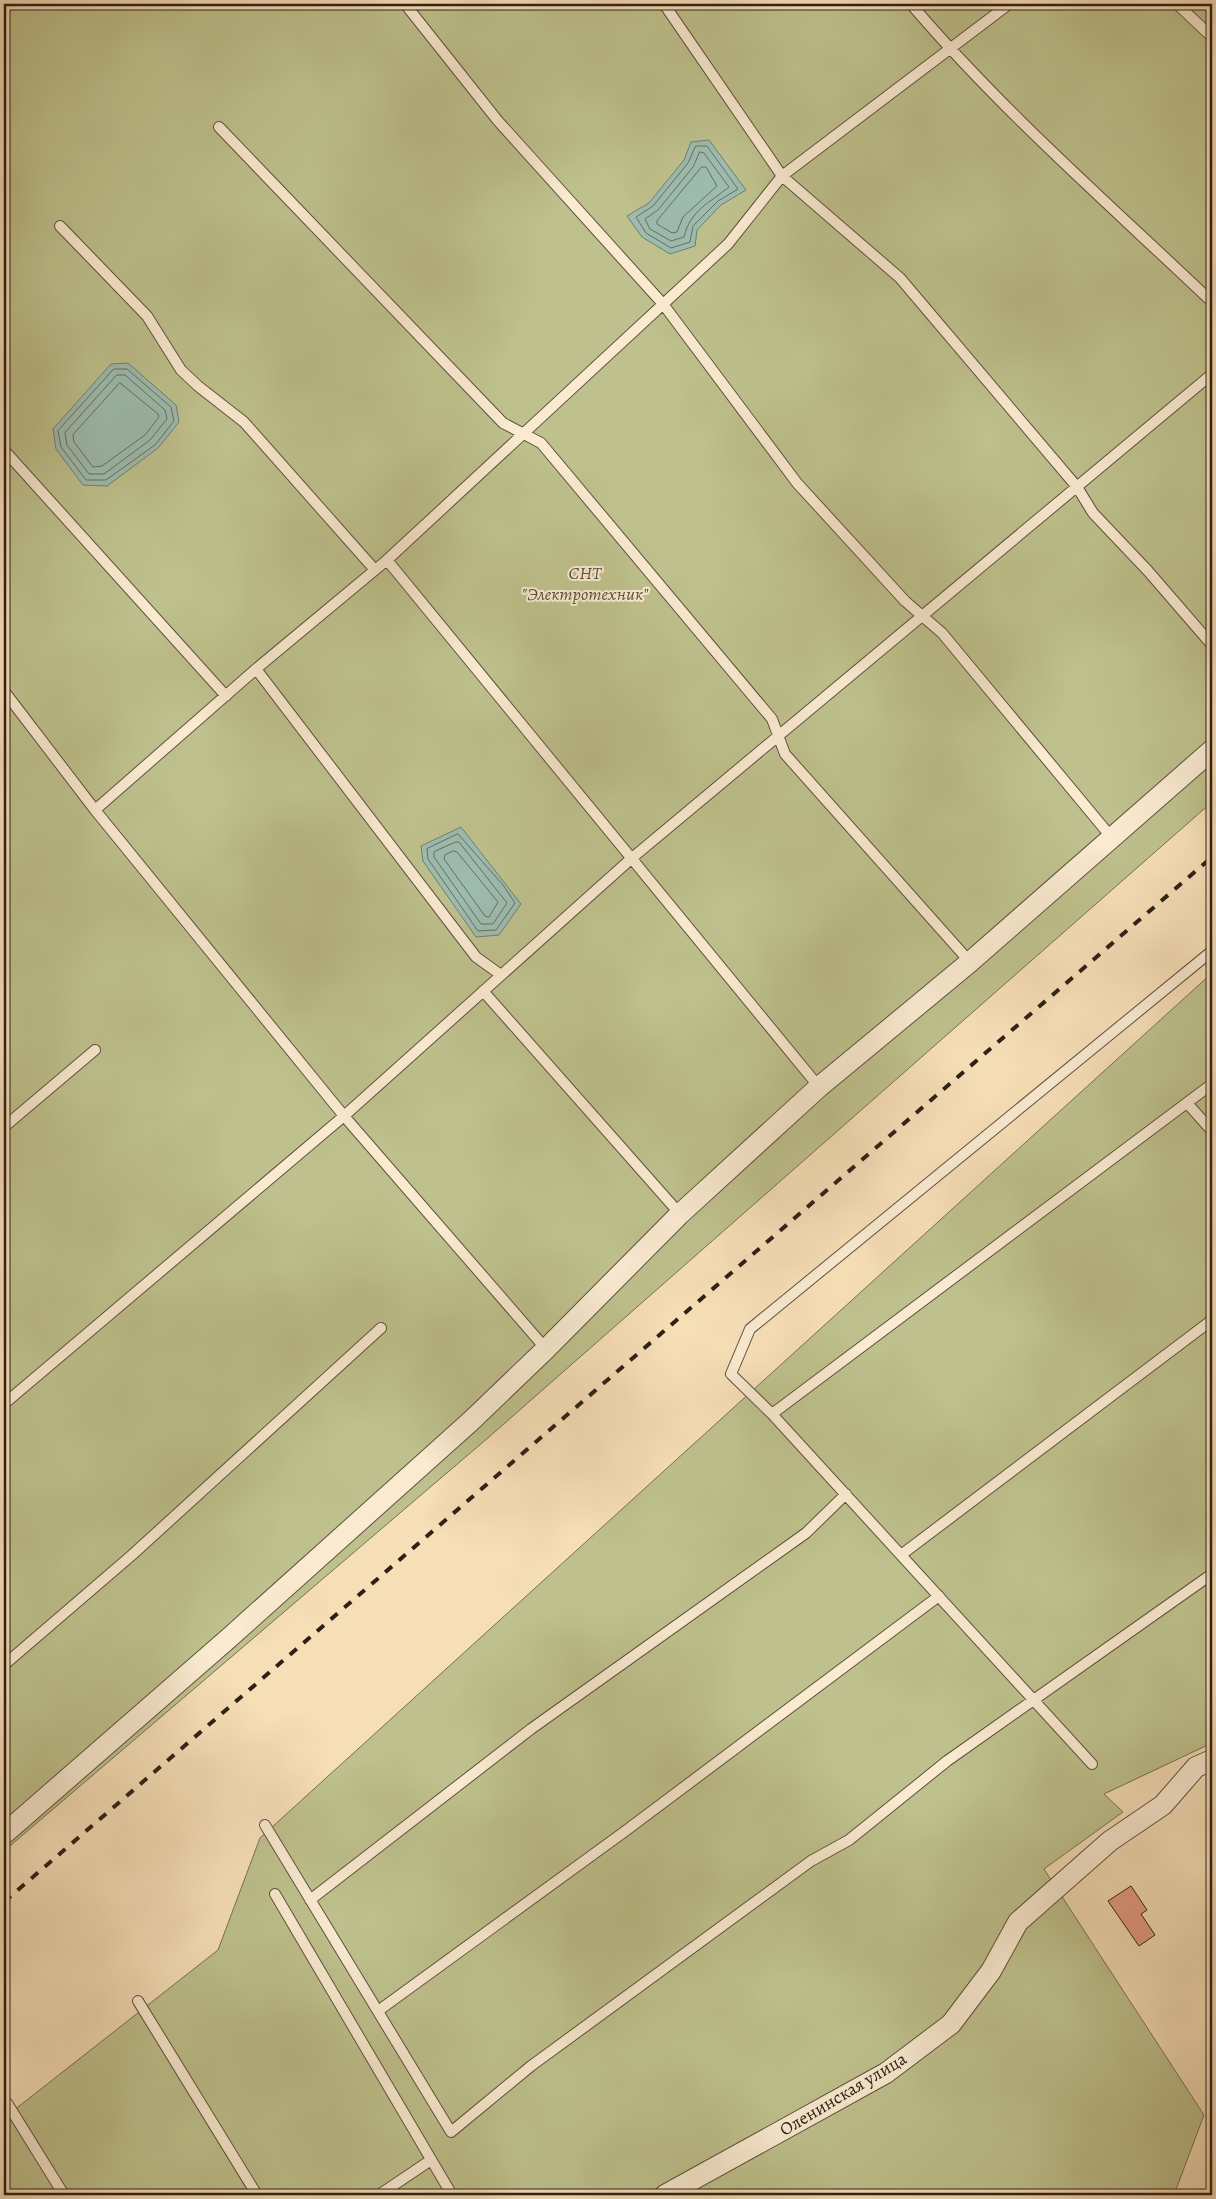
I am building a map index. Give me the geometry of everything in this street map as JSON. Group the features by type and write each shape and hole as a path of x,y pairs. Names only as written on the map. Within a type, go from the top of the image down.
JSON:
{"street":[{"path":"4,1834 229,1638 471,1421 546,1349 680,1214 819,1087 970,962 1212,750"},
{"name":"Оленинская улица","path":"665,2195 886,2072 950,2024 991,1971 1018,1922 1110,1841 1163,1805 1196,1767 1212,1760"}],"lane":[{"path":"405,4 498,121 663,304 797,483 905,601 942,633 1112,838"},
{"path":"664,4 782,176 900,278 1076,487 1093,513 1148,570 1212,645"},
{"path":"910,4 949,49 1034,134 1212,302"},
{"path":"95,810 256,669 387,560 728,244 782,176 1010,4"},
{"path":"1177,4 1212,37"},
{"path":"219,127 503,423 541,443 772,719 785,754 970,962"},
{"path":"60,226 147,316 181,370 198,386 244,422 375,570"},
{"path":"4,1404 344,1116 632,858 1212,374"},
{"path":"4,450 226,696"},
{"path":"387,560 819,1087"},
{"path":"256,669 476,957 501,975"},
{"path":"4,691 95,810 344,1116 546,1349"},
{"path":"1092,1764 772,1414 731,1374 750,1329 1212,951"},
{"path":"483,991 680,1214"},
{"path":"4,1127 95,1050"},
{"path":"772,1414 1212,1084"},
{"path":"1187,1104 1212,1130"},
{"path":"901,1555 1212,1320"},
{"path":"4,1665 132,1555 381,1328"},
{"path":"310,1900 531,1729 806,1533 846,1494"},
{"path":"265,1825 451,2132 531,2066 811,1861 849,1840 947,1761 1212,1574"},
{"path":"378,2011 624,1832 939,1596"},
{"path":"275,1894 452,2195"},
{"path":"138,2001 257,2195"},
{"path":"7,2103 64,2195"},
{"path":"379,2195 431,2160"}],"green space":[{"name":"СНТ \"Электротехник\"","path":"4,4 1212,4 1212,802 489,1437 4,1851"},
{"path":"1212,973 1212,1743 1104,1794 1123,1812 1044,1869 1204,2115 1174,2195 4,2195 4,2118 218,1950 260,1838"}],"water":[{"path":"709,140 746,190 721,205 697,230 695,246 670,254 642,237 627,216 649,203 684,160 691,142"},
{"path":"128,363 176,405 179,422 158,448 107,486 83,485 56,449 53,429 111,364"},
{"path":"461,827 521,904 499,935 476,937 423,861 421,846"}],"building":[{"path":"1131,1886 1147,1910 1141,1914 1155,1935 1139,1946 1108,1901"}],"railway":[{"path":"4,1902 1212,857"}]}
